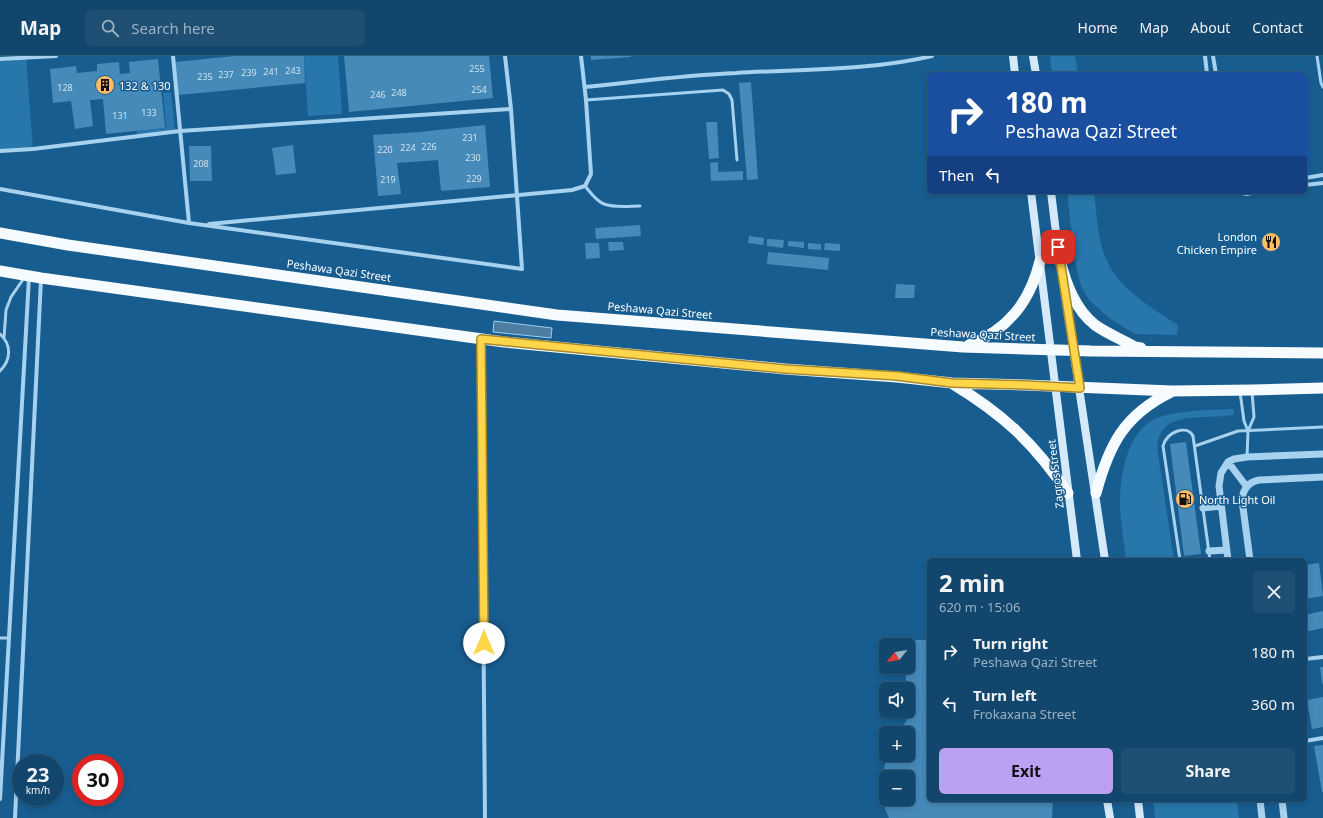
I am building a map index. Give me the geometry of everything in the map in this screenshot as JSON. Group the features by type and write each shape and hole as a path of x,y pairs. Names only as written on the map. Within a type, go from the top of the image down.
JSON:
{"highway":[{"name":"Peshawa Qazi Street","path":"0,233 68,245 557,315 963,347 1051,350 1323,354"},
{"path":"1060,260 1066,284 1078,306 1094,325 1135,347 1157,351"},
{"path":"963,347 997,331 1011,319 1023,304 1030,291 1040,261"},
{"path":"0,271 481,339 785,369 897,376 952,383 1080,388 1172,391 1323,388"},
{"path":"952,383 977,398 1018,432 1049,466 1068,493"},
{"path":"1096,493 1109,452 1120,433 1134,417 1161,397 1172,391"}],"main road":[{"path":"1013,56 1015,72"},
{"path":"1033,56 1036,72"},
{"name":"Zagros Street","path":"1031,194 1077,558"},
{"path":"1051,194 1105,558"},
{"path":"1108,802 1110,818"},
{"path":"1138,802 1140,818"}],"street":[{"path":"0,59 56,56"},
{"path":"173,56 189,223"},
{"path":"0,189 189,223 522,269 511,109 505,56"},
{"path":"203,225 517,196 572,190 585,186 590,174 586,100 581,56"},
{"path":"585,87 700,74 854,68 915,60 932,56"},
{"path":"1205,56 1207,72"},
{"path":"1213,56 1216,72"},
{"path":"0,151 33,149 180,131 511,109"},
{"path":"1307,178 1323,175"},
{"path":"1307,185 1323,182"},
{"path":"0,799 29,290 27,276"},
{"path":"15,818 41,278"},
{"path":"481,339 485,818"},
{"path":"1228,558 1221,506 1220,479 1228,462 1247,456 1323,454"},
{"path":"1228,462 1247,487"},
{"path":"1250,558 1242,500 1242,495 1247,487 1259,480 1323,477"},
{"path":"1203,508 1221,506"},
{"path":"1209,551 1227,550"},
{"path":"1307,659 1323,656"},
{"path":"1307,741 1323,738"},
{"path":"1260,802 1262,818"},
{"path":"1282,802 1284,818"}],"lane":[{"path":"1316,56 1323,87"},
{"path":"586,100 723,90 729,94 732,100 737,160"},
{"path":"585,186 595,198 604,204 640,206"},
{"path":"4,338 6,310 12,297 27,276"},
{"path":"0,334 8,344 10,352 5,366 0,371"},
{"path":"1240,390 1244,421 1248,430"},
{"path":"1247,456 1248,430 1254,417 1252,390"},
{"path":"1195,446 1238,431 1323,427"},
{"path":"1180,558 1164,446 1166,439 1172,433 1188,431 1191,432 1193,436 1195,446 1210,558"},
{"path":"0,638 9,638"}],"shaded area":[{"path":"304,56 338,56 342,114 308,116"},
{"path":"1050,56 1075,56 1078,72 1052,72"},
{"path":"26,58 33,149 0,151 0,60"},
{"path":"171,92 175,131 137,135 137,131 166,128 163,93"},
{"path":"1067,194 1094,194 1101,243 1106,259 1112,270 1127,288 1137,297 1178,325 1177,335 1135,334 1109,318 1089,300 1081,286 1075,261"},
{"path":"494,321 552,328 551,338 493,332"},
{"path":"1233,409 1234,415 1194,418 1172,422 1162,431 1159,438 1157,447 1174,558 1126,558 1120,492 1127,456 1132,444 1145,425 1155,419 1163,416 1193,411"},
{"path":"1153,802 1237,802 1239,818 1155,818"}],"building":[{"path":"234,56 304,56 305,83 178,95 175,62"},
{"path":"344,56 489,56 493,98 349,112"},
{"path":"591,56 631,56 631,57 591,60"},
{"path":"158,59 165,128 106,134 103,99 90,100 93,126 75,129 71,101 53,103 50,69 76,66 77,73 97,71 97,64 119,62 120,74 130,73 129,62"},
{"path":"751,82 758,179 747,180 739,83"},
{"path":"706,122 717,122 719,158 709,159"},
{"path":"485,125 490,187 441,191 438,160 397,163 401,194 378,196 373,135"},
{"path":"293,145 296,173 276,175 272,148"},
{"path":"189,146 211,146 212,181 190,181"},
{"path":"718,162 718,172 743,171 743,180 711,181 710,163"},
{"path":"640,225 641,236 596,239 595,228"},
{"path":"749,236 764,238 763,245 748,243"},
{"path":"767,239 784,240 783,248 767,246"},
{"path":"788,241 804,242 804,248 788,246"},
{"path":"608,242 623,242 624,250 609,251"},
{"path":"585,243 599,243 600,258 586,259"},
{"path":"808,243 821,244 821,250 808,249"},
{"path":"825,243 840,244 840,251 824,250"},
{"path":"768,252 829,258 828,270 767,264"},
{"path":"896,284 915,285 914,298 895,298"},
{"path":"1186,442 1201,554 1184,556 1170,444"},
{"path":"1319,563 1323,596 1307,599 1307,565"},
{"path":"1323,611 1323,628 1307,632 1307,615"},
{"path":"915,640 927,640 927,802 1053,802 1052,818 889,818 885,806 915,806 915,770 884,770 886,762 915,762 915,726 903,726 907,718 915,718 915,682 906,682 906,674 915,674"},
{"path":"1320,667 1323,667 1322,684"},
{"path":"1323,697 1323,727 1312,729 1307,700"},
{"path":"1323,745 1323,792 1322,792 1314,746"}],"place":[{"name":"132 & 130","path":"105,85"},
{"name":"London Chicken Empire","path":"1271,242"},
{"name":"North Light Oil","path":"1185,499"}],"route":[{"path":"484,643 481,339 785,369 897,376 952,383 1080,388 1058,247"}]}
